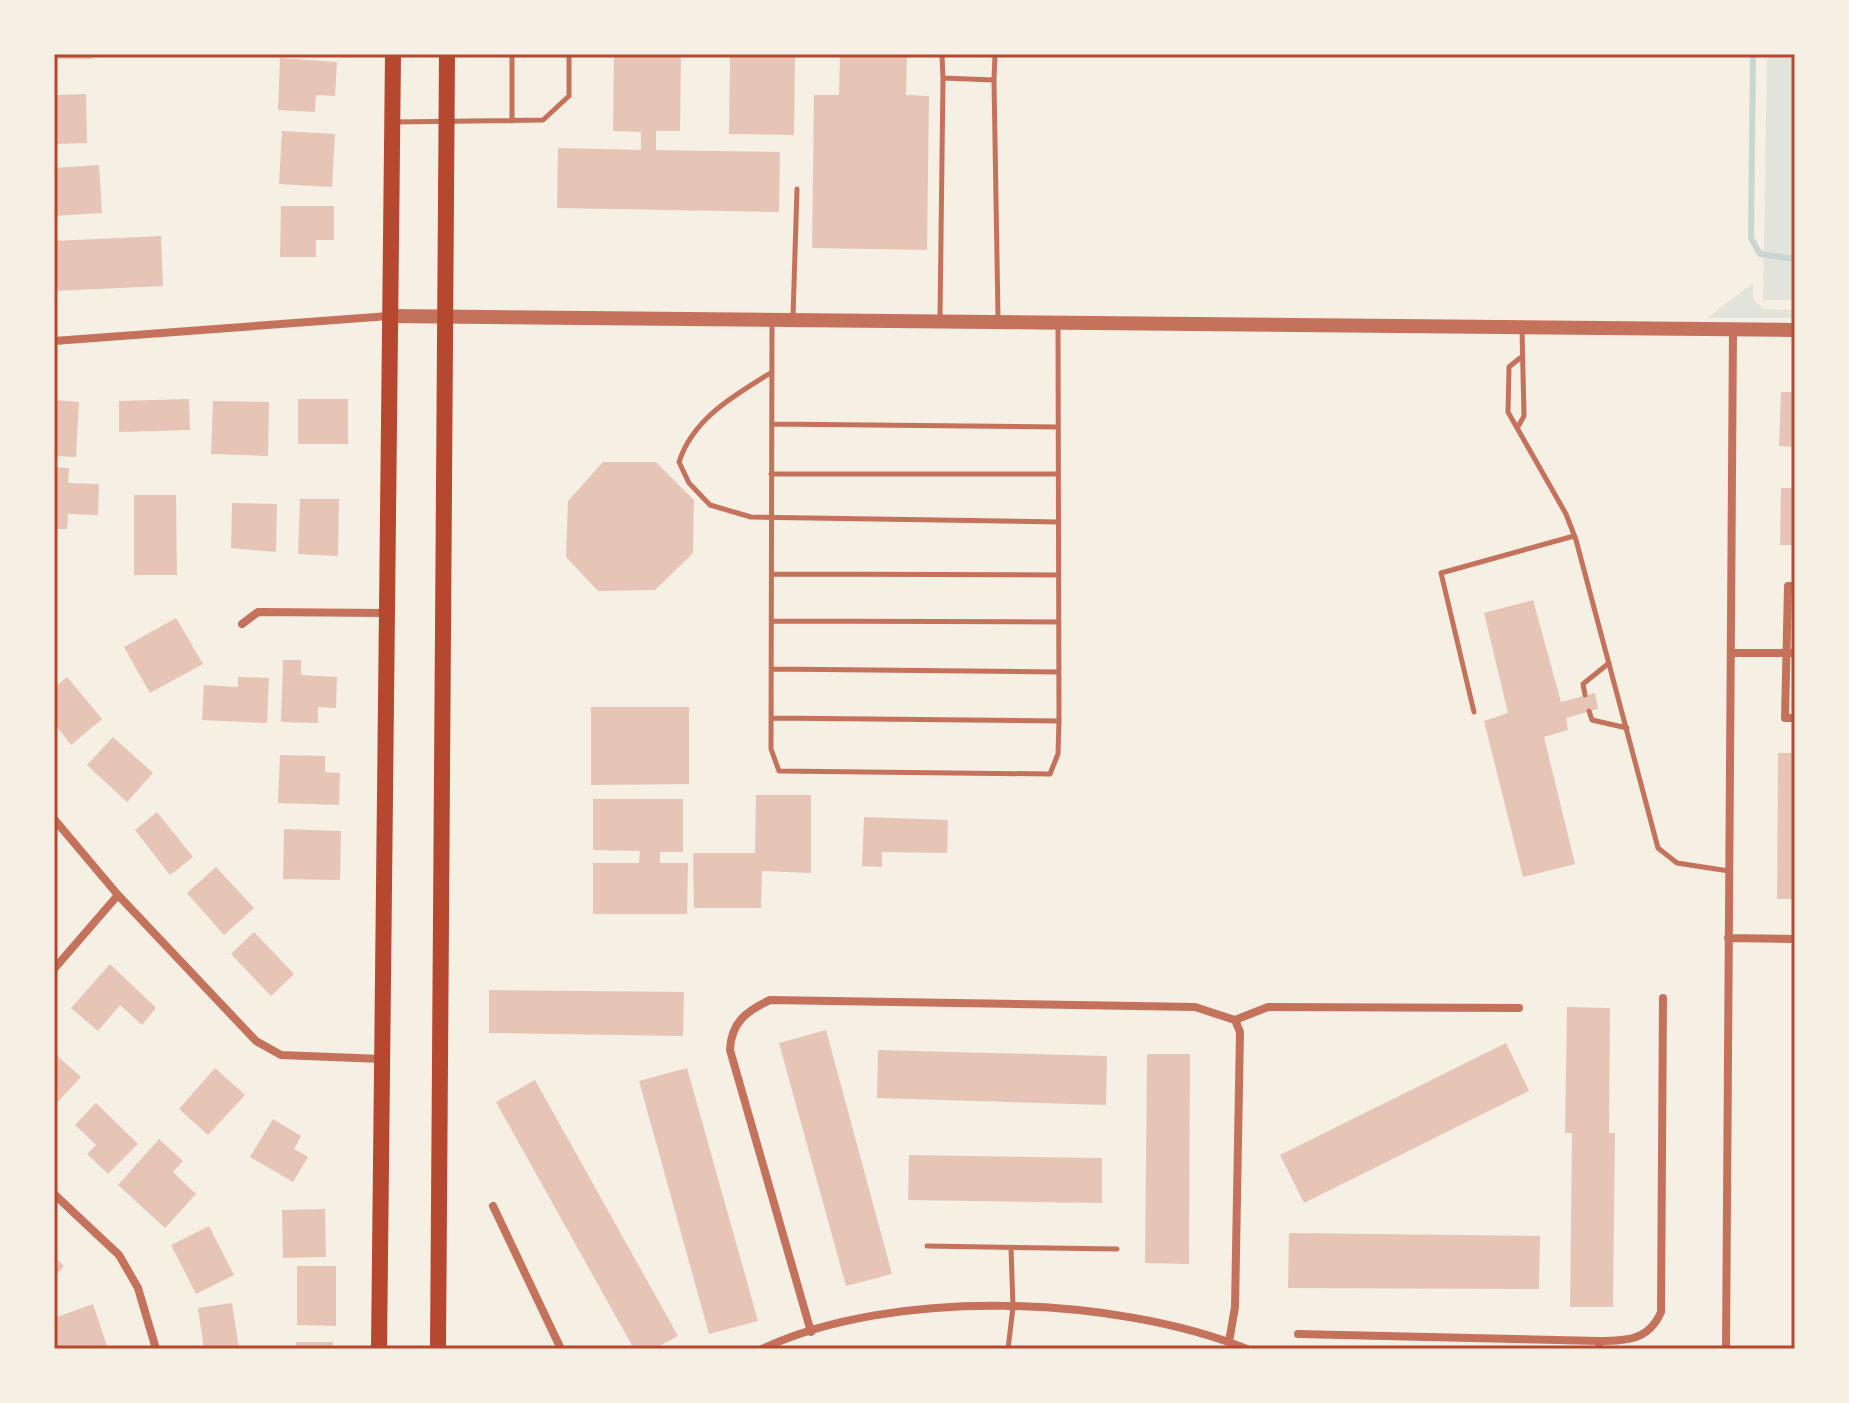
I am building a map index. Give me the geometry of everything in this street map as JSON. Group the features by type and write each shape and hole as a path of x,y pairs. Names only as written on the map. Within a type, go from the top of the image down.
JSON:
{"main road":[{"path":"379,1349 393,54"},
{"path":"438,1349 447,54"}],"street":[{"path":"54,341 389,316 443,315 1795,330"},
{"path":"1726,1349 1733,329"},
{"path":"1795,586 1788,586 1791,653 1785,718 1795,718"},
{"path":"242,624 258,612 385,613"},
{"path":"1731,653 1791,653"},
{"path":"54,819 118,895 256,1041 281,1055 382,1059"},
{"path":"54,969 118,895"},
{"path":"1728,938 1795,939"},
{"path":"1298,1334 1599,1345 1636,1339 1653,1328 1661,1312 1663,998"},
{"path":"811,1332 730,1050 731,1033 747,1011 770,1000 1195,1007 1235,1020 1268,1007 1519,1008"},
{"path":"1229,1342 1235,1307 1240,1062 1240,1032 1235,1020"},
{"path":"54,1194 119,1255 138,1288 156,1349"},
{"path":"493,1206 561,1349"},
{"path":"762,1349 811,1332 940,1305 1114,1313 1247,1349"}],"lane":[{"path":"512,54 512,121"},
{"path":"392,122 543,120 569,96 569,54"},
{"path":"940,319 942,54"},
{"path":"995,54 998,320"},
{"path":"943,78 994,80"},
{"path":"793,318 797,189"},
{"path":"772,317 771,749 779,771 1050,774 1058,754 1059,721 1058,320"},
{"path":"1519,425 1524,416 1525,366 1520,358 1522,325"},
{"path":"1520,358 1509,367 1508,412 1519,425 1574,536 1658,848 1677,863 1729,871"},
{"path":"772,372 725,401 686,440 679,462 689,483 710,505 772,520 1058,522"},
{"path":"772,424 1058,427"},
{"path":"771,474 1058,474"},
{"path":"1474,712 1441,573 1574,536"},
{"path":"772,574 1059,575"},
{"path":"772,621 1059,622"},
{"path":"1585,695 1583,684 1609,663"},
{"path":"772,669 1059,672"},
{"path":"1589,711 1592,720 1627,728"},
{"path":"771,718 1059,721"},
{"path":"927,1246 1117,1249"},
{"path":"1008,1349 1013,1307 1011,1248"}],"shaded area":[{"path":"1767,54 1795,54 1795,300 1763,300"},
{"path":"1753,283 1753,299 1763,309 1795,310 1795,318 1707,318"}],"building":[{"path":"54,54 92,54 92,59 54,59"},
{"path":"614,54 681,54 680,131 656,131 656,150 780,152 779,212 557,208 558,148 641,150 641,132 613,131"},
{"path":"730,54 795,54 794,135 729,134"},
{"path":"840,54 907,54 906,95 929,96 927,250 812,248 814,95 839,95"},
{"path":"280,58 337,62 335,96 316,95 315,112 278,110"},
{"path":"86,94 87,143 56,144 54,95"},
{"path":"282,131 335,134 332,187 279,184"},
{"path":"99,165 102,213 54,216 54,168"},
{"path":"281,206 334,206 334,240 316,240 316,257 280,257"},
{"path":"161,236 163,286 54,291 54,241"},
{"path":"1781,392 1795,392 1795,447 1779,446"},
{"path":"189,399 190,430 119,432 119,401"},
{"path":"298,399 348,399 348,444 298,444"},
{"path":"54,400 79,402 76,457 54,456"},
{"path":"213,401 269,402 268,456 211,454"},
{"path":"603,462 656,462 694,500 693,553 655,590 598,591 566,557 568,501"},
{"path":"54,467 69,468 68,483 99,484 98,515 68,514 67,529 54,529"},
{"path":"1781,488 1795,488 1795,545 1780,545"},
{"path":"134,495 176,495 177,575 134,575"},
{"path":"300,499 339,499 338,556 298,554"},
{"path":"232,503 277,504 276,552 231,548"},
{"path":"1533,600 1561,702 1595,693 1598,709 1566,718 1568,730 1544,737 1575,864 1523,877 1484,721 1508,713 1484,613"},
{"path":"176,618 203,664 150,693 124,647"},
{"path":"283,660 301,660 301,675 337,677 336,708 318,707 318,723 281,722"},
{"path":"67,677 102,719 71,745 54,723 54,688"},
{"path":"238,677 269,678 267,723 202,720 204,685 238,687"},
{"path":"591,707 689,707 689,784 591,785"},
{"path":"113,737 153,773 127,802 87,765"},
{"path":"1778,753 1795,753 1795,899 1777,899"},
{"path":"280,755 325,756 325,772 340,773 339,805 278,803"},
{"path":"756,795 811,795 811,873 762,871 761,908 694,908 693,853 755,853"},
{"path":"593,799 683,799 683,852 660,852 660,863 688,863 687,914 593,914 593,863 639,863 640,851 593,850"},
{"path":"157,812 193,857 170,875 135,830"},
{"path":"864,817 948,820 947,853 882,852 882,867 862,866"},
{"path":"284,829 341,831 340,880 283,879"},
{"path":"216,867 254,908 224,935 187,893"},
{"path":"254,932 294,974 271,996 231,954"},
{"path":"110,964 156,1008 142,1025 120,1005 98,1031 71,1008"},
{"path":"489,990 684,992 683,1036 489,1033"},
{"path":"1567,1007 1610,1008 1609,1133 1615,1133 1613,1307 1570,1307 1572,1133 1565,1133"},
{"path":"826,1030 892,1274 846,1286 779,1043"},
{"path":"1506,1043 1529,1091 1304,1203 1280,1155"},
{"path":"878,1050 1107,1056 1106,1105 877,1098"},
{"path":"54,1053 81,1077 54,1106"},
{"path":"1147,1054 1190,1054 1189,1264 1145,1263"},
{"path":"215,1068 245,1095 208,1135 179,1109"},
{"path":"687,1068 758,1321 709,1334 639,1081"},
{"path":"535,1080 678,1336 654,1349 634,1349 496,1102"},
{"path":"96,1103 138,1144 108,1174 87,1154 96,1145 75,1125"},
{"path":"273,1119 301,1136 294,1149 308,1157 293,1182 250,1157"},
{"path":"159,1139 183,1161 173,1172 196,1194 165,1228 118,1185"},
{"path":"909,1155 1102,1158 1102,1203 908,1200"},
{"path":"325,1209 326,1257 283,1258 282,1210"},
{"path":"209,1226 234,1275 196,1294 171,1245"},
{"path":"1289,1233 1540,1236 1539,1289 1288,1288"},
{"path":"54,1256 64,1266 54,1277"},
{"path":"297,1266 336,1266 336,1326 297,1325"},
{"path":"232,1303 239,1349 204,1349 198,1308"},
{"path":"93,1304 108,1349 54,1349 54,1318"},
{"path":"296,1342 333,1342 332,1349 296,1349"}],"waterway":[{"path":"1753,54 1751,238 1760,254 1795,259"}]}
